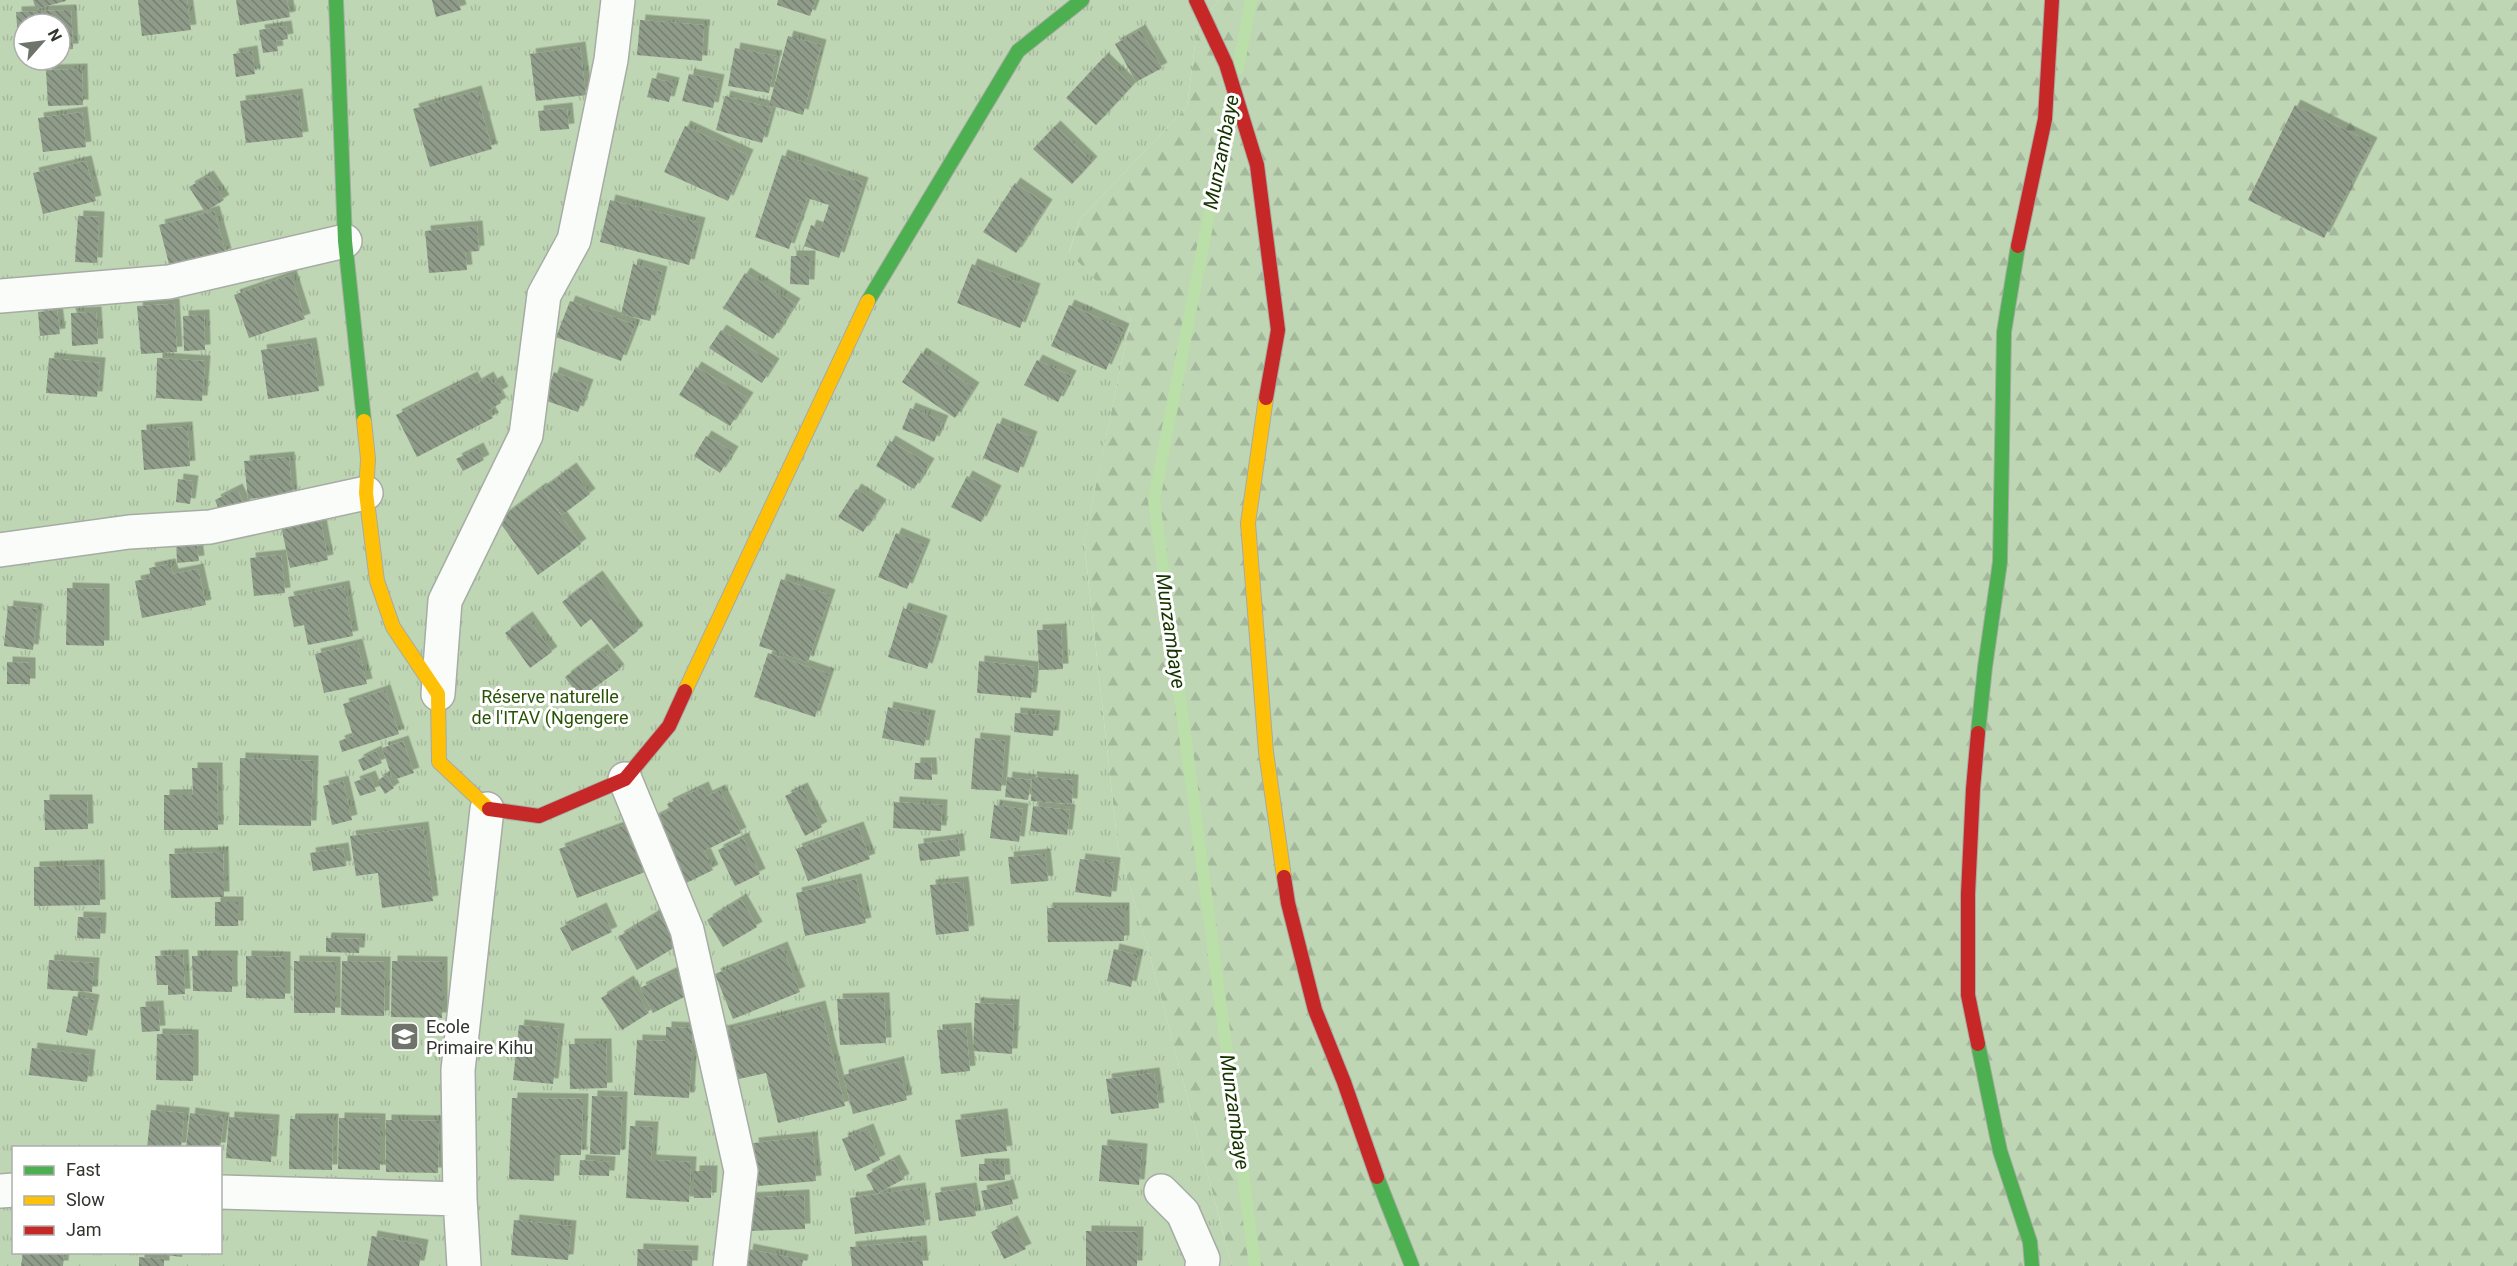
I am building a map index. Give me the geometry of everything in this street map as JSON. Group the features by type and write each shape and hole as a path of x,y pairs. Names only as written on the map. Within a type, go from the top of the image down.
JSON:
{"street":[{"path":"336,0 345,241 368,459 366,493 377,581 398,635 438,694"},
{"path":"618,0 611,60 574,240 544,295 526,435 445,601 438,694 439,762 487,809 540,816 625,779 669,726 865,306 1018,51 1082,0"},
{"path":"1196,0 1226,64 1257,165 1278,330 1260,430 1248,523 1266,752 1288,903 1315,1010 1344,1082 1379,1184 1412,1266"},
{"path":"2032,1266 2030,1242 2000,1151 1968,995 1968,894 1973,789 1985,667 2000,562 2004,332 2016,254 2045,119 2052,0"},
{"path":"0,296 169,282 345,241"},
{"path":"0,550 129,532 210,527 366,493"},
{"path":"625,779 687,930 741,1171 730,1266"},
{"path":"464,1266 460,1198 458,1070 487,809"},
{"path":"1161,1191 1183,1213 1203,1260 1202,1266"},
{"path":"222,1192 460,1198"}],"green space":[{"name":"Réserve naturelle de l'ITAV (Ngengere","path":"0,0 1219,0 1197,29 1187,107 1080,219 1069,252 1131,318 1084,542 1118,848 1146,941 1232,1266 0,1266"},
{"path":"1219,0 2517,0 2517,1266 1232,1266 1146,941 1118,848 1084,541 1131,318 1069,253 1080,219 1187,107 1197,29"}],"building":[{"path":"33,0 66,0 66,1 36,9"},
{"path":"138,0 187,0 191,30 142,36"},
{"path":"236,0 287,0 290,17 240,25"},
{"path":"432,0 458,0 461,10 436,17"},
{"path":"778,0 816,0 810,16 777,5"},
{"path":"71,10 71,12 16,12"},
{"path":"640,20 704,25 702,61 637,55"},
{"path":"286,26 288,39 276,41 278,51 263,53 259,30"},
{"path":"1140,30 1162,68 1136,82 1115,44"},
{"path":"788,36 821,45 803,115 769,105"},
{"path":"580,47 586,95 536,101 530,54"},
{"path":"735,48 776,56 769,93 728,86"},
{"path":"252,51 255,74 236,77 233,54"},
{"path":"1103,58 1132,86 1096,125 1066,98"},
{"path":"72,69 82,69 83,105 48,106 46,72 72,72"},
{"path":"689,74 719,80 713,108 682,101"},
{"path":"652,78 674,83 669,102 647,97"},
{"path":"476,91 492,149 430,167 413,109"},
{"path":"297,94 303,137 246,143 240,101"},
{"path":"725,96 772,108 762,143 716,130"},
{"path":"2295,105 2372,143 2324,238 2248,200"},
{"path":"567,108 569,129 540,131 538,111"},
{"path":"82,112 86,147 43,152 38,118"},
{"path":"685,126 748,155 728,201 664,172"},
{"path":"1055,126 1092,162 1072,184 1033,149"},
{"path":"782,155 863,183 839,258 804,246 811,225 821,229 829,205 807,198 789,249 755,237"},
{"path":"86,161 96,201 43,214 33,173"},
{"path":"208,176 224,200 205,212 189,187"},
{"path":"1015,183 1047,205 1016,253 983,232"},
{"path":"610,200 700,223 689,265 600,242"},
{"path":"214,211 226,254 170,268 159,225"},
{"path":"78,216 99,217 97,263 75,262"},
{"path":"477,226 479,251 465,252 467,270 429,273 425,231"},
{"path":"791,256 810,256 809,285 790,284"},
{"path":"633,264 662,272 650,321 621,314"},
{"path":"972,264 1035,289 1020,328 957,303"},
{"path":"745,273 795,304 773,339 723,308"},
{"path":"291,275 305,319 249,338 234,295"},
{"path":"570,301 635,325 621,361 556,337"},
{"path":"174,304 177,352 141,354 137,306"},
{"path":"1069,305 1124,329 1106,370 1051,346"},
{"path":"57,310 60,334 40,336 38,312"},
{"path":"96,312 98,344 72,346 71,313"},
{"path":"204,315 205,350 184,351 183,316"},
{"path":"721,330 774,364 762,383 709,348"},
{"path":"311,343 319,391 268,399 261,350"},
{"path":"921,353 974,388 955,418 902,382"},
{"path":"49,358 100,363 97,397 46,393"},
{"path":"157,358 205,361 202,401 156,398"},
{"path":"1037,360 1071,376 1058,402 1024,385"},
{"path":"696,367 748,398 730,426 679,395"},
{"path":"554,372 588,385 578,412 544,400"},
{"path":"472,377 476,384 488,377 492,384 497,381 503,392 497,395 501,403 489,410 493,418 417,457 396,415"},
{"path":"910,408 943,421 934,442 902,429"},
{"path":"997,423 1032,437 1018,473 983,458"},
{"path":"187,427 190,466 144,470 141,430"},
{"path":"706,436 733,452 720,473 694,456"},
{"path":"890,441 929,464 914,489 876,466"},
{"path":"478,448 484,460 463,471 456,459"},
{"path":"289,457 292,495 248,499 244,461"},
{"path":"571,468 590,494 562,515 542,489"},
{"path":"967,476 996,491 981,522 951,507"},
{"path":"178,479 193,481 190,504 176,502"},
{"path":"541,488 581,544 538,575 498,520"},
{"path":"237,489 246,508 223,519 215,500"},
{"path":"856,489 881,505 863,532 838,517"},
{"path":"319,513 328,560 290,568 280,521"},
{"path":"896,533 925,545 907,589 878,577"},
{"path":"196,537 199,561 177,563 176,538"},
{"path":"281,555 285,593 254,596 250,558"},
{"path":"170,564 173,574 198,569 206,605 142,618 135,581 151,578 149,568"},
{"path":"597,576 638,631 614,649 591,619 581,627 562,602"},
{"path":"781,579 830,595 808,662 759,646"},
{"path":"344,586 353,636 308,645 304,625 294,627 288,597"},
{"path":"67,588 104,589 104,646 66,645"},
{"path":"8,606 37,609 33,650 4,646"},
{"path":"903,608 942,621 927,669 888,657"},
{"path":"527,617 552,652 530,668 505,633"},
{"path":"1061,629 1063,669 1039,670 1037,630"},
{"path":"357,644 367,684 324,693 315,654"},
{"path":"602,649 619,670 580,698 565,677"},
{"path":"768,653 829,674 815,717 754,697"},
{"path":"979,661 1034,667 1031,698 977,693"},
{"path":"7,662 30,663 30,684 7,684"},
{"path":"385,690 399,734 342,752 339,741 353,736 343,704"},
{"path":"888,707 930,716 924,746 882,738"},
{"path":"1015,713 1055,716 1053,736 1014,732"},
{"path":"975,738 1005,741 1001,791 971,789"},
{"path":"403,741 414,773 393,780 382,748"},
{"path":"376,751 382,763 363,771 358,760"},
{"path":"240,758 313,761 311,826 239,825"},
{"path":"915,763 931,763 932,780 914,779"},
{"path":"192,768 217,768 218,830 164,830 164,795 193,795"},
{"path":"386,775 394,788 385,794 377,781"},
{"path":"370,776 376,791 360,796 354,782"},
{"path":"1007,777 1031,780 1028,800 1005,797"},
{"path":"1032,777 1073,780 1072,804 1031,801"},
{"path":"343,781 352,820 332,825 323,786"},
{"path":"703,787 707,796 720,790 741,833 704,851 713,870 678,887 647,822 670,810 667,804"},
{"path":"802,788 822,827 805,836 785,796"},
{"path":"44,800 87,800 88,829 45,830"},
{"path":"894,802 942,805 941,831 893,828"},
{"path":"994,805 1023,809 1019,842 990,838"},
{"path":"1033,806 1070,810 1067,835 1030,831"},
{"path":"627,824 645,872 577,898 559,849"},
{"path":"423,827 433,901 382,908 378,873 356,876 350,836"},
{"path":"858,827 870,859 808,881 796,849"},
{"path":"743,838 760,874 735,886 718,850"},
{"path":"958,839 960,856 920,861 918,844"},
{"path":"343,848 346,866 313,871 310,853"},
{"path":"223,852 224,897 171,898 169,854"},
{"path":"1045,854 1048,881 1011,884 1008,857"},
{"path":"1080,859 1115,863 1111,897 1075,892"},
{"path":"99,865 100,905 34,906 34,867"},
{"path":"856,879 866,923 805,936 796,893"},
{"path":"963,882 969,931 936,935 930,885"},
{"path":"741,899 757,927 723,947 707,920"},
{"path":"215,902 238,902 238,926 215,926"},
{"path":"601,908 612,932 572,951 560,928"},
{"path":"1047,908 1124,908 1124,941 1048,942"},
{"path":"658,913 677,946 637,970 618,937"},
{"path":"78,917 101,918 100,939 77,938"},
{"path":"326,938 360,939 359,953 326,952"},
{"path":"782,947 800,992 733,1019 715,974"},
{"path":"1114,949 1138,955 1131,987 1107,981"},
{"path":"183,955 185,994 168,995 168,985 157,985 155,956"},
{"path":"192,956 232,956 232,992 193,991"},
{"path":"246,956 285,957 285,999 246,998"},
{"path":"49,960 94,963 92,992 47,989"},
{"path":"294,961 335,962 335,1013 294,1013"},
{"path":"342,961 385,962 384,1016 341,1015"},
{"path":"392,961 442,962 442,1018 391,1017"},
{"path":"673,972 686,996 653,1013 640,988"},
{"path":"628,981 649,1013 622,1030 601,998"},
{"path":"73,996 94,1000 87,1036 66,1032"},
{"path":"884,998 886,1043 840,1045 837,999"},
{"path":"975,1003 1014,1005 1012,1054 973,1051"},
{"path":"158,1006 160,1031 142,1032 140,1007"},
{"path":"820,1006 845,1106 778,1123 766,1073 734,1080 722,1031"},
{"path":"519,1025 559,1029 553,1084 513,1080"},
{"path":"666,1027 693,1028 689,1098 634,1095 637,1040 666,1041"},
{"path":"966,1028 970,1071 941,1074 937,1030"},
{"path":"157,1034 193,1035 193,1081 156,1080"},
{"path":"569,1044 606,1044 607,1088 570,1089"},
{"path":"32,1048 90,1055 87,1082 29,1075"},
{"path":"898,1062 907,1100 853,1114 843,1075"},
{"path":"1154,1073 1159,1108 1111,1114 1106,1079"},
{"path":"592,1096 622,1097 620,1155 590,1154"},
{"path":"512,1098 583,1099 581,1155 555,1155 554,1181 509,1179"},
{"path":"151,1110 184,1113 181,1146 147,1146"},
{"path":"190,1113 224,1118 220,1146 186,1146"},
{"path":"1002,1114 1007,1151 961,1157 955,1120"},
{"path":"229,1117 274,1120 271,1162 226,1158"},
{"path":"339,1118 380,1119 380,1170 338,1169"},
{"path":"290,1119 333,1119 332,1170 289,1169"},
{"path":"386,1120 439,1121 438,1173 386,1172"},
{"path":"630,1126 653,1127 651,1160 691,1162 689,1202 626,1198"},
{"path":"868,1129 880,1160 855,1171 842,1139"},
{"path":"812,1137 816,1181 758,1186 753,1143"},
{"path":"1102,1145 1142,1149 1139,1185 1099,1181"},
{"path":"580,1160 610,1162 609,1176 579,1175"},
{"path":"894,1160 904,1179 876,1194 866,1175"},
{"path":"979,1164 1004,1164 1005,1180 979,1181"},
{"path":"694,1171 712,1171 711,1198 694,1198"},
{"path":"1008,1185 1013,1204 985,1210 981,1191"},
{"path":"920,1188 925,1225 855,1234 850,1198"},
{"path":"971,1188 976,1216 939,1221 935,1193"},
{"path":"804,1195 805,1229 747,1231 745,1198"},
{"path":"514,1220 571,1226 568,1260 511,1255"},
{"path":"1012,1221 1026,1249 1004,1259 991,1232"},
{"path":"1086,1231 1138,1232 1137,1266 1086,1266"},
{"path":"372,1236 423,1245 419,1266 367,1266"},
{"path":"921,1241 923,1266 852,1266 850,1247"},
{"path":"638,1249 693,1251 692,1266 637,1266"},
{"path":"748,1249 803,1260 802,1266 745,1266"},
{"path":"23,1254 64,1255 63,1266 21,1266"},
{"path":"166,1254 183,1254 182,1257"},
{"path":"139,1257 164,1259 164,1266 139,1266"}],"waterway":[{"name":"Munzambaye","path":"1238,69 1251,0"},
{"name":"Munzambaye","path":"1230,107 1154,500 1255,1266"}],"traffic: fast":[{"path":"336,0 345,241 364,421"},
{"path":"868,301 1018,51 1082,0"},
{"path":"1978,733 2000,562 2004,332 2018,246"},
{"path":"1978,1044 2000,1151 2030,1242 2032,1266"},
{"path":"1377,1177 1412,1266"}],"traffic: slow":[{"path":"685,691 868,301"},
{"path":"1266,398 1248,523 1266,752 1284,877"},
{"path":"364,421 368,459 366,493 377,581 393,627 438,694 439,762 489,809"}],"traffic: jam":[{"path":"1196,0 1226,64 1257,165 1278,330 1266,398"},
{"path":"2018,246 2045,119 2052,0"},
{"path":"489,809 539,816 625,779 669,726 685,691"},
{"path":"1978,733 1968,894 1968,995 1978,1044"},
{"path":"1284,877 1288,903 1315,1010 1344,1082 1377,1177"}],"place":[{"name":"Ecole Primaire Kihu","path":"405,1037"}]}
